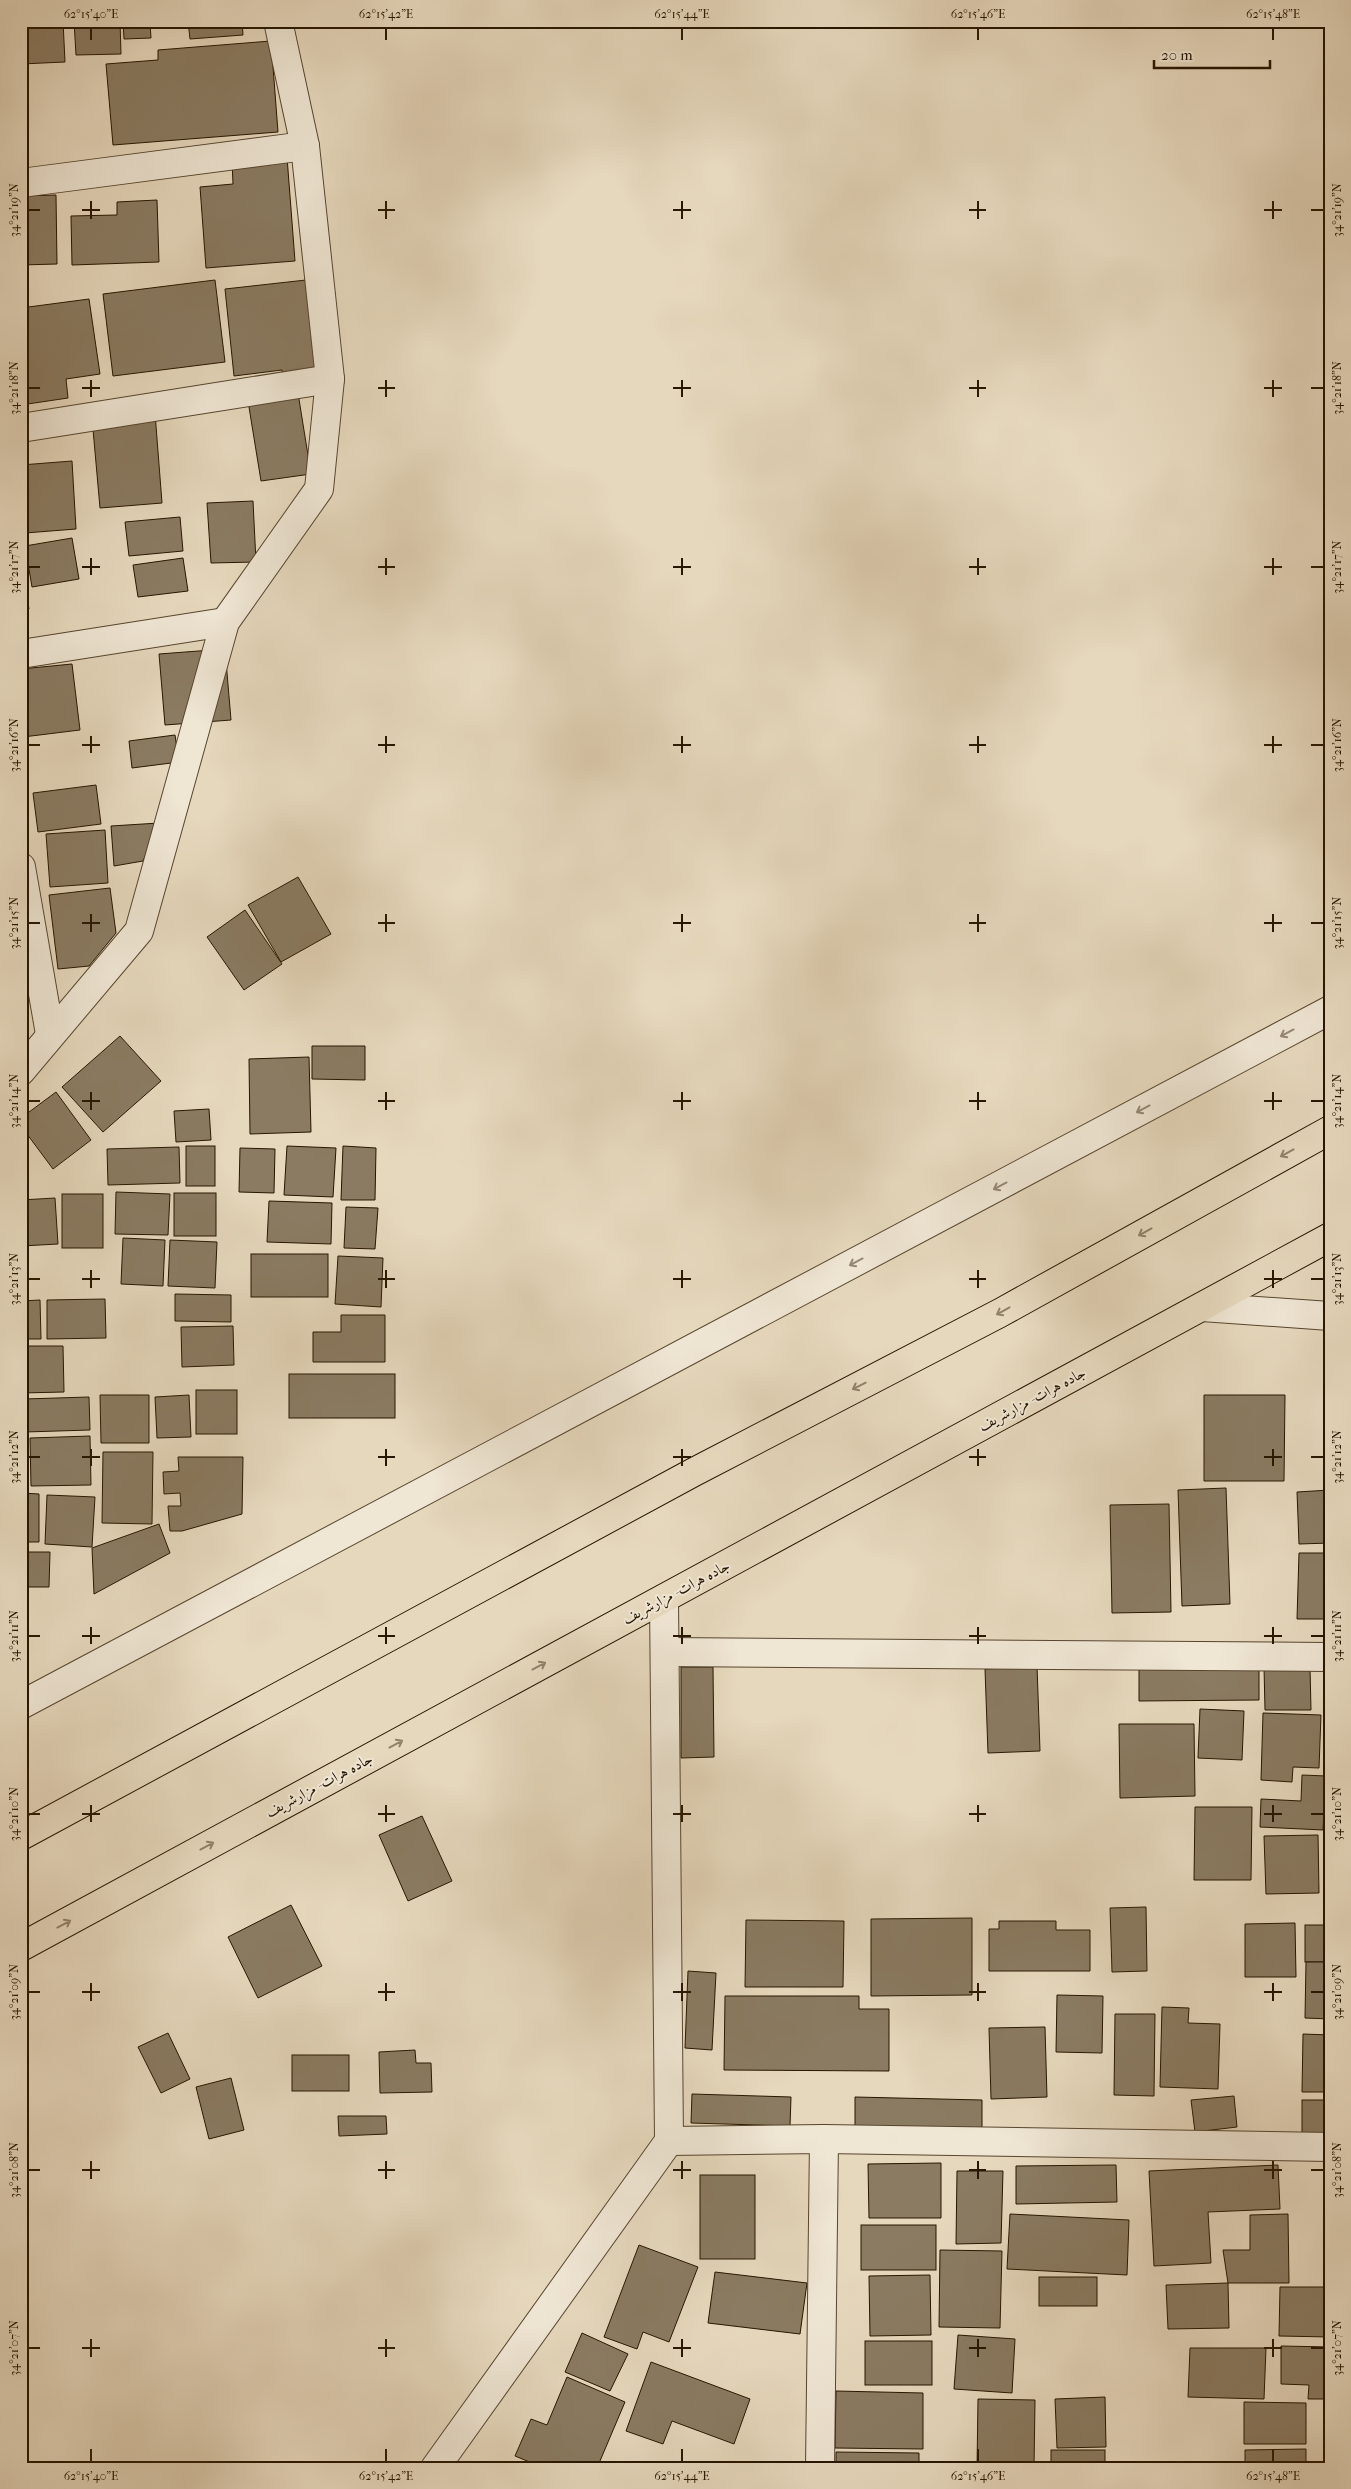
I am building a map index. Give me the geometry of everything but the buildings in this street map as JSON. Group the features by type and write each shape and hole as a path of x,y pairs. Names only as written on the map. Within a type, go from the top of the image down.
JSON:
{"highway":[{"path":"21,1836 694,1472 1000,1313 1330,1130"},
{"name":"جاده هرات- مزارشریف","path":"21,1947 1330,1238"}],"street":[{"path":"21,1071 50,1034 139,931 225,622 318,489 330,379 305,146 278,21"},
{"path":"21,183 305,146"},
{"path":"21,428 330,379"},
{"path":"21,654 225,622"},
{"path":"21,867 50,1034"},
{"path":"21,1705 1330,1010"},
{"path":"1202,1307 1330,1316"},
{"path":"435,2468 669,2141 666,1652 664,1599"},
{"path":"666,1652 1330,1657"},
{"path":"669,2141 824,2139 1330,2147"},
{"path":"820,2468 824,2139"}]}
